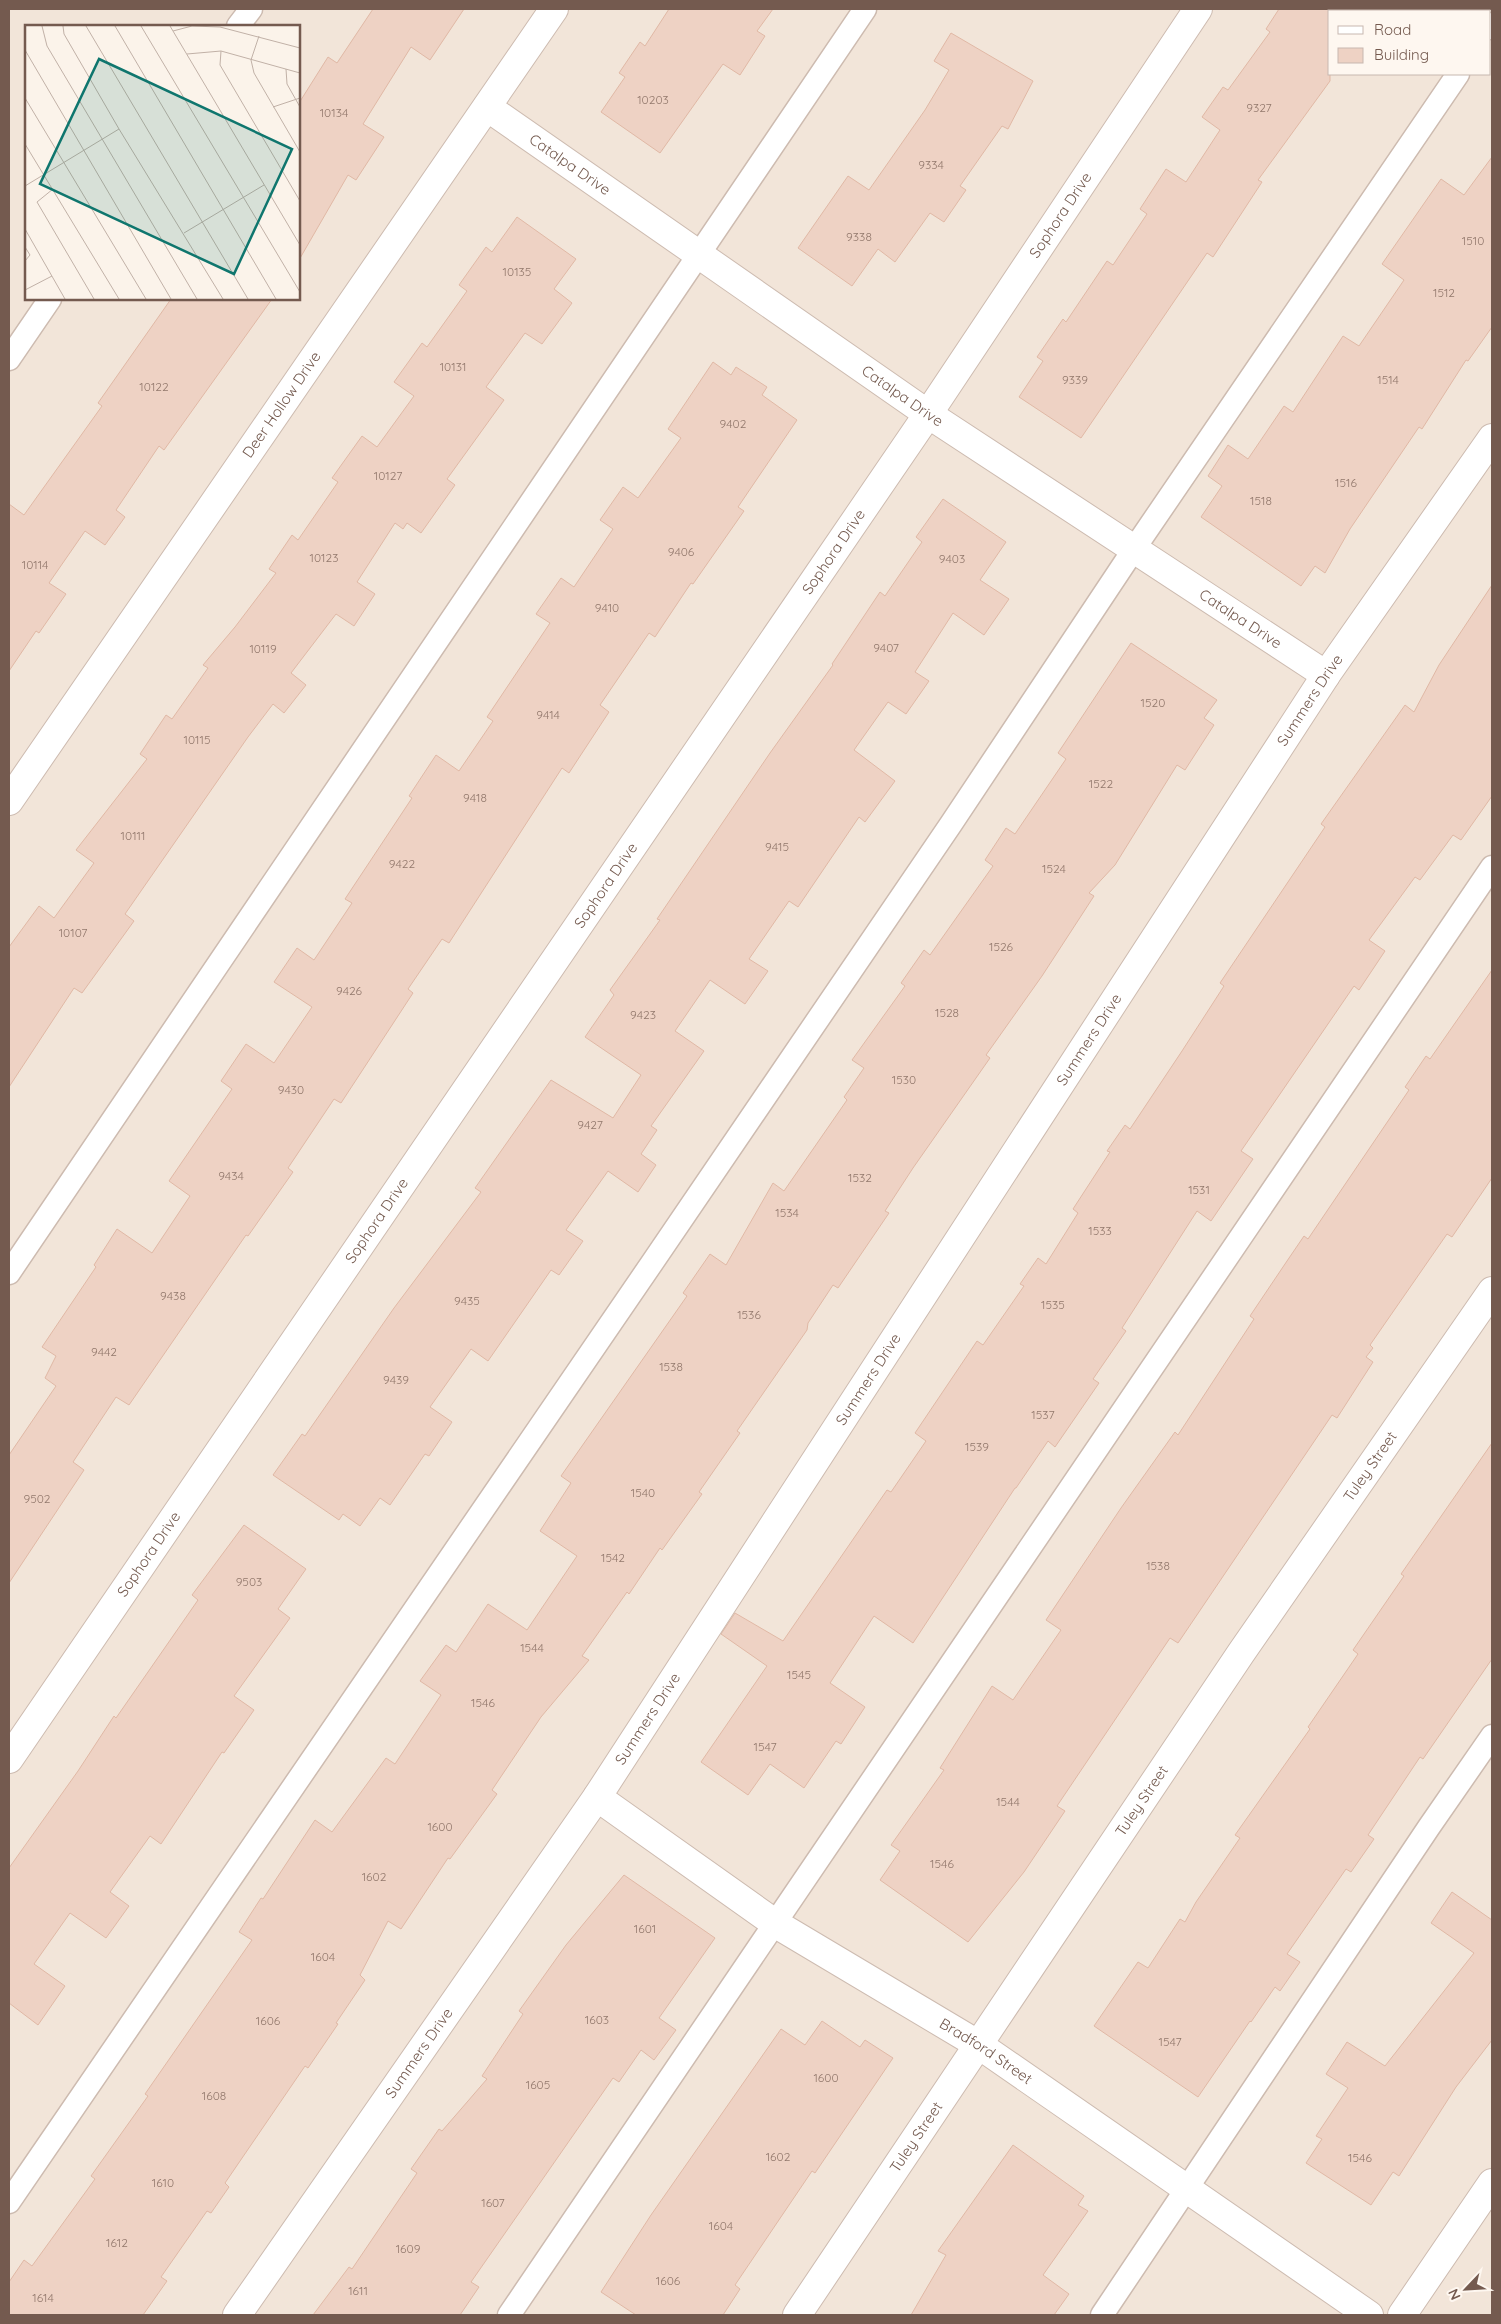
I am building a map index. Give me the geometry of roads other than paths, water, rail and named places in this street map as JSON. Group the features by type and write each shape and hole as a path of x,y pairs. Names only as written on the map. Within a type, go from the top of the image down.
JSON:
{"street":[{"name":"Deer Hollow Drive","path":"9,801 554,9"},
{"name":"Sophora Drive","path":"9,1759 928,414 1198,9"},
{"name":"Catalpa Drive","path":"487,107 928,414 1326,675"},
{"name":"Summers Drive","path":"236,2315 598,1796 1326,675 1492,438"},
{"name":"Tuley Street","path":"797,2315 1241,1653 1492,1291"},
{"name":"Bradford Street","path":"598,1796 776,1924 979,2045 1369,2315"},
{"path":"1402,2315 1492,2182"}],"lane":[{"path":"239,25 251,9"},
{"path":"9,1273 865,9"},
{"path":"9,2202 852,970 1134,548 1457,75"},
{"path":"9,359 49,300"},
{"path":"509,2315 1492,867"},
{"path":"1102,2315 1423,1835 1492,1736"}]}
